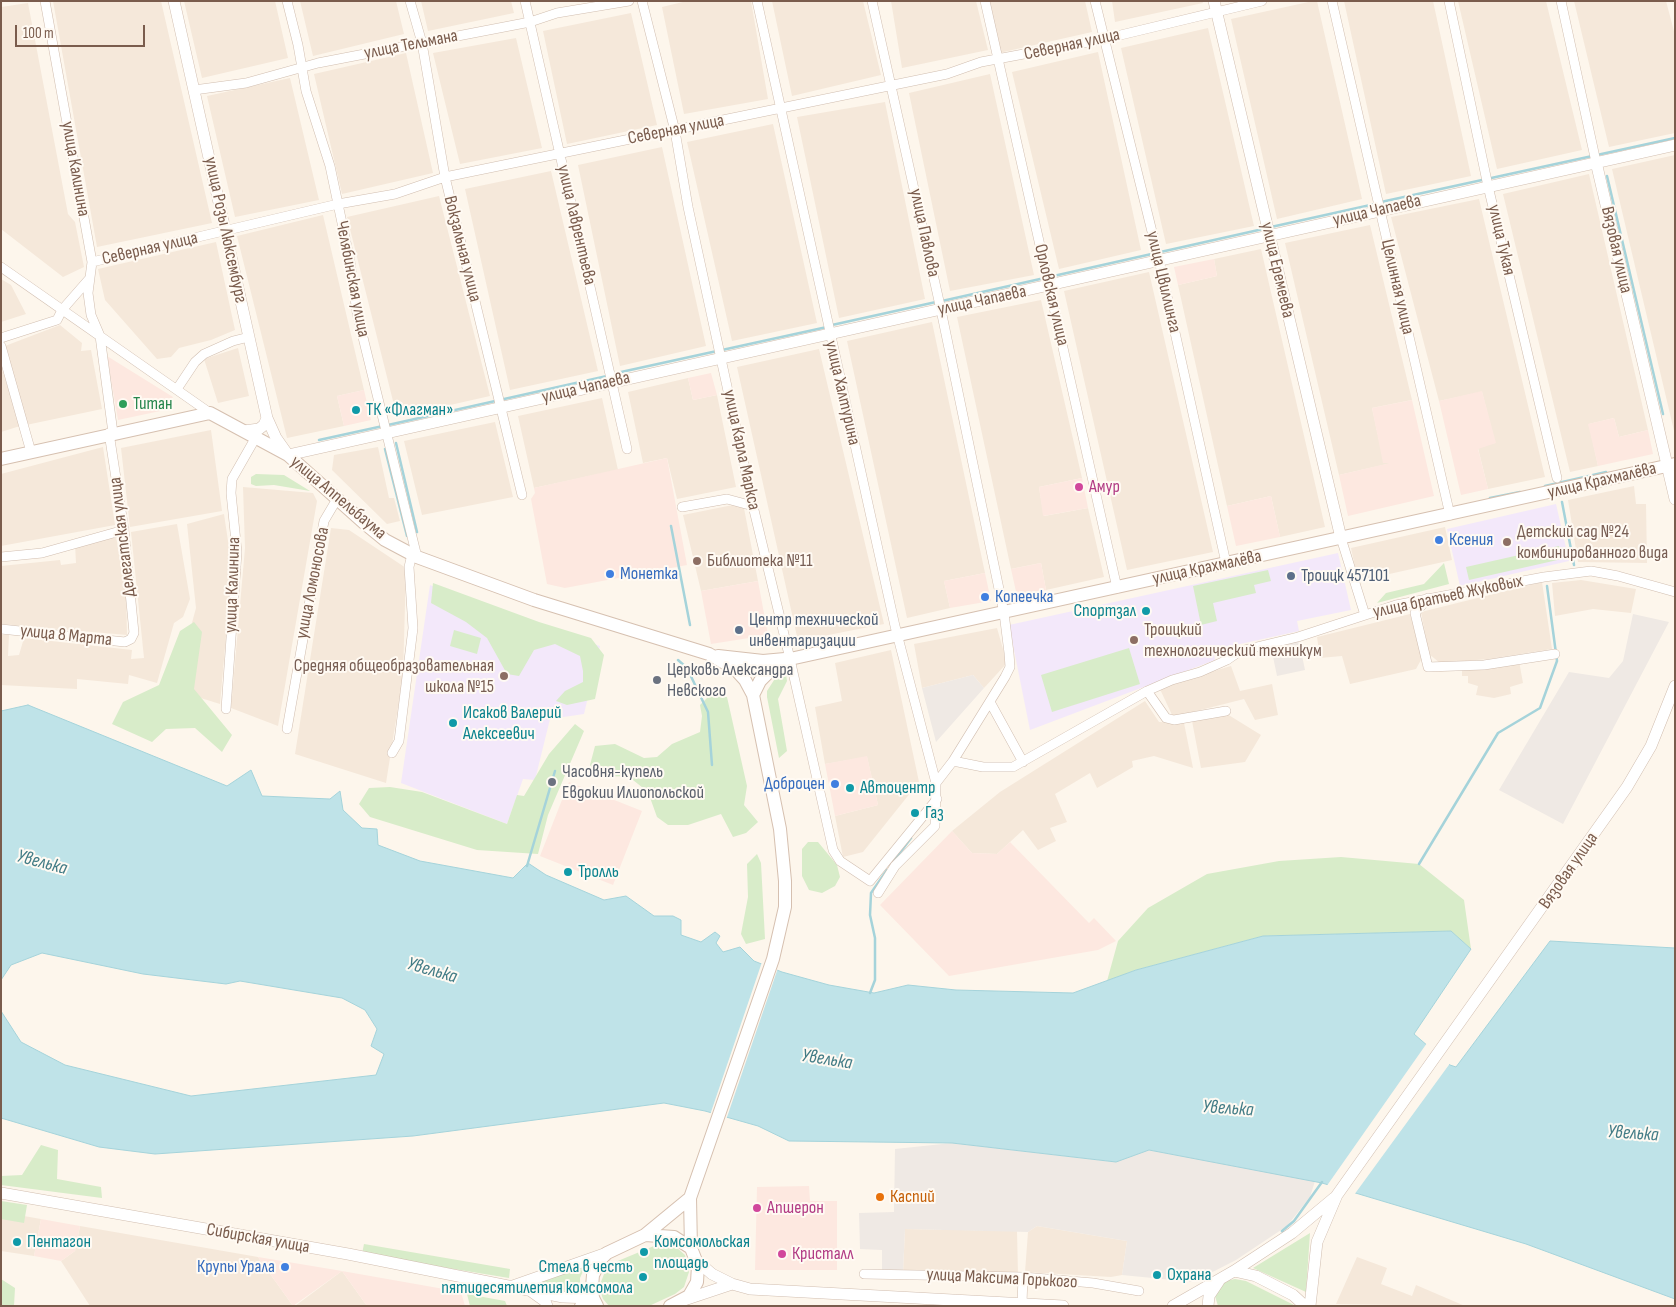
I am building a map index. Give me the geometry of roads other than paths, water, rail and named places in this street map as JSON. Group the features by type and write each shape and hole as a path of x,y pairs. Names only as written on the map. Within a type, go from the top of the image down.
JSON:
{"main road":[{"path":"1,459 111,433 210,413"},
{"name":"улица Аппельбаума","path":"210,413 288,455 385,540 414,556 534,600 708,654 735,669 753,695"},
{"name":"улица Крахмалёва","path":"753,695 760,681 768,672 779,663 790,659 1671,465"},
{"path":"708,654 763,660 790,659"},
{"path":"670,1306 684,1300 693,1291 697,1282 697,1261 691,1248 690,1198 714,1125 774,959 785,907 784,858 780,829 753,695"},
{"path":"581,1306 595,1302 593,1276 601,1259 607,1253 646,1235 690,1198"},
{"path":"646,1235 674,1237 691,1248"}],"street":[{"name":"улица Калинина","path":"44,1 92,262 88,293 90,315 100,336"},
{"name":"улица Розы Люксембург","path":"174,1 267,418 276,438 288,455"},
{"name":"Челябинская улица","path":"287,1 316,129 330,166 357,313 414,556 409,567 413,628 400,741 392,754"},
{"name":"Вокзальная улица","path":"410,1 422,43 445,177 522,495"},
{"name":"улица Лаврентьева","path":"525,1 627,449"},
{"name":"улица Тельмана","path":"194,90 246,83 301,67 629,1"},
{"name":"улица Карла Маркса","path":"642,1 675,131 688,207 753,506 833,850 840,861 870,881 937,799"},
{"name":"улица Халтурина","path":"757,1 779,109 898,636 936,783"},
{"name":"улица Павлова","path":"872,1 941,310 1004,613"},
{"name":"Орловская улица","path":"985,1 1117,588"},
{"name":"улица Цвиллинга","path":"1095,1 1159,260 1226,563"},
{"name":"Северная улица","path":"92,262 338,204 395,194 445,177 947,74 981,62 1104,39 1215,7 1262,1"},
{"name":"Целинная улица","path":"1332,1 1450,515"},
{"name":"улица Тукая","path":"1449,1 1488,186 1557,478"},
{"name":"Вязовая улица","path":"1561,1 1596,162 1671,465 1675,498"},
{"name":"улица Еремеева","path":"1215,7 1341,538"},
{"name":"улица Чапаева","path":"288,455 722,357 1049,286 1675,144"},
{"name":"улица Аппельбаума","path":"1,267 210,413"},
{"path":"1,338 57,320 62,310 90,278"},
{"name":"Делегатская улица","path":"100,336 124,530 134,633 131,639"},
{"path":"177,389 195,362 204,354 233,340 249,337"},
{"path":"1,346 31,452"},
{"path":"244,431 259,430 267,418"},
{"name":"улица Калинина","path":"226,709 237,552 231,493 232,479 256,437"},
{"name":"улица Ломоносова","path":"287,728 324,521 337,498"},
{"path":"682,507 727,499 753,506"},
{"path":"1,557 42,553 124,530"},
{"path":"1341,538 1365,615"},
{"name":"улица братьев Жуковых","path":"952,761 983,768 1013,767 1147,691 1172,680 1200,672 1227,660 1240,651 1298,637 1396,604 1544,577 1591,571 1618,576 1675,592"},
{"path":"1415,613 1428,598"},
{"path":"1396,604 1415,613"},
{"path":"878,893 895,866 935,826 936,783 990,702 1010,667 1004,613"},
{"path":"1415,613 1428,667 1484,665 1555,654"},
{"name":"улица 8 Марта","path":"1,629 125,642 131,639"},
{"name":"Вязовая улица","path":"1337,1195 1627,787 1663,721 1675,686"},
{"path":"1147,691 1166,718 1174,720 1226,711"},
{"path":"990,702 1023,762"},
{"name":"Сибирская улица","path":"1,1193 595,1302"},
{"path":"1173,1306 1292,1233 1337,1195"},
{"path":"1310,1306 1317,1242 1337,1195"},
{"name":"Сибирская улица","path":"514,1286 607,1253"},
{"path":"697,1261 712,1274 732,1284 759,1290 1063,1306"},
{"path":"1234,1270 1256,1276 1293,1295 1306,1306"},
{"name":"улица Максима Горького","path":"864,1274 1023,1277 1093,1283 1139,1291"},
{"path":"1022,1304 1023,1277"},
{"path":"1208,1306 1212,1290 1221,1278"},
{"path":"684,1300 732,1284"},
{"name":"Сибирская улица","path":"527,1289 538,1295 547,1306"}],"water":[{"name":"Увелька","path":"28,705 227,786 251,770 262,796 330,799 340,791 343,810 362,828 377,829 378,845 420,861 513,878 528,863 546,875 604,900 626,896 654,916 673,916 681,920 681,935 701,942 715,932 720,936 716,943 723,952 740,947 754,961 782,972 829,985 874,993 908,985 956,990 1073,993 1136,970 1263,936 1451,931 1471,949 1414,1034 1450,1065 1456,1067 1550,941 1675,948 1675,1299 1526,1244 1322,1183 1149,1150 1116,1162 952,1143 789,1141 758,1126 705,1111 664,1103 413,1136 155,1154 99,1147 1,1118 1,1011 21,1042 65,1065 191,1096 376,1075 384,1054 371,1046 377,1029 365,1010 342,998 240,981 226,984 143,974 42,953 11,965 1,980 1,711"}],"waterway":[{"path":"1381,202 1675,138"},
{"path":"1607,176 1663,414"},
{"path":"1271,227 1375,204"},
{"path":"942,301 1263,229"},
{"path":"832,325 936,302"},
{"path":"722,350 827,327"},
{"path":"612,374 717,351"},
{"path":"388,425 607,376"},
{"path":"319,440 383,426"},
{"path":"396,443 417,532"},
{"path":"385,449 407,536"},
{"path":"1545,486 1606,472"},
{"path":"1490,498 1520,492"},
{"path":"1562,502 1574,565"},
{"path":"671,526 690,625"},
{"path":"1419,864 1498,733 1540,708 1557,661 1547,586"},
{"path":"678,660 687,668 708,712 712,765"},
{"path":"527,866 555,771"},
{"path":"893,862 911,838"},
{"path":"870,993 875,980 875,938 870,915 871,893 887,870"},
{"path":"1284,1233 1282,1231 1294,1221 1322,1182"}],"place":[{"name":"Титан","path":"123,404"},
{"name":"ТК «Флагман»","path":"356,410"},
{"name":"Амур","path":"1079,487"},
{"name":"Ксения","path":"1439,540"},
{"name":"Детский сад №24 комбинированного вида","path":"1507,542"},
{"name":"Библиотека №11","path":"697,561"},
{"name":"Монетка","path":"610,574"},
{"name":"Троицк 457101","path":"1291,576"},
{"name":"Копеечка","path":"985,597"},
{"name":"Спортзал","path":"1146,611"},
{"name":"Центр технической инвентаризации","path":"739,630"},
{"name":"Троицкий технологический техникум","path":"1134,640"},
{"name":"Средняя общеобразовательная школа №15","path":"504,676"},
{"name":"Церковь Александра Невского","path":"657,680"},
{"name":"Исаков Валерий Алексеевич","path":"453,723"},
{"name":"Часовня-купель Евдокии Илиопольской","path":"552,782"},
{"name":"Доброцен","path":"835,784"},
{"name":"Автоцентр","path":"850,788"},
{"name":"Газ","path":"915,813"},
{"name":"Тролль","path":"568,872"},
{"name":"Каспий","path":"880,1197"},
{"name":"Апшерон","path":"757,1208"},
{"name":"Пентагон","path":"17,1242"},
{"name":"Комсомольская площадь","path":"644,1252"},
{"name":"Кристалл","path":"782,1254"},
{"name":"Крупы Урала","path":"285,1267"},
{"name":"Охрана","path":"1157,1275"},
{"name":"Стела в честь пятидесятилетия комсомола","path":"643,1277"}]}
